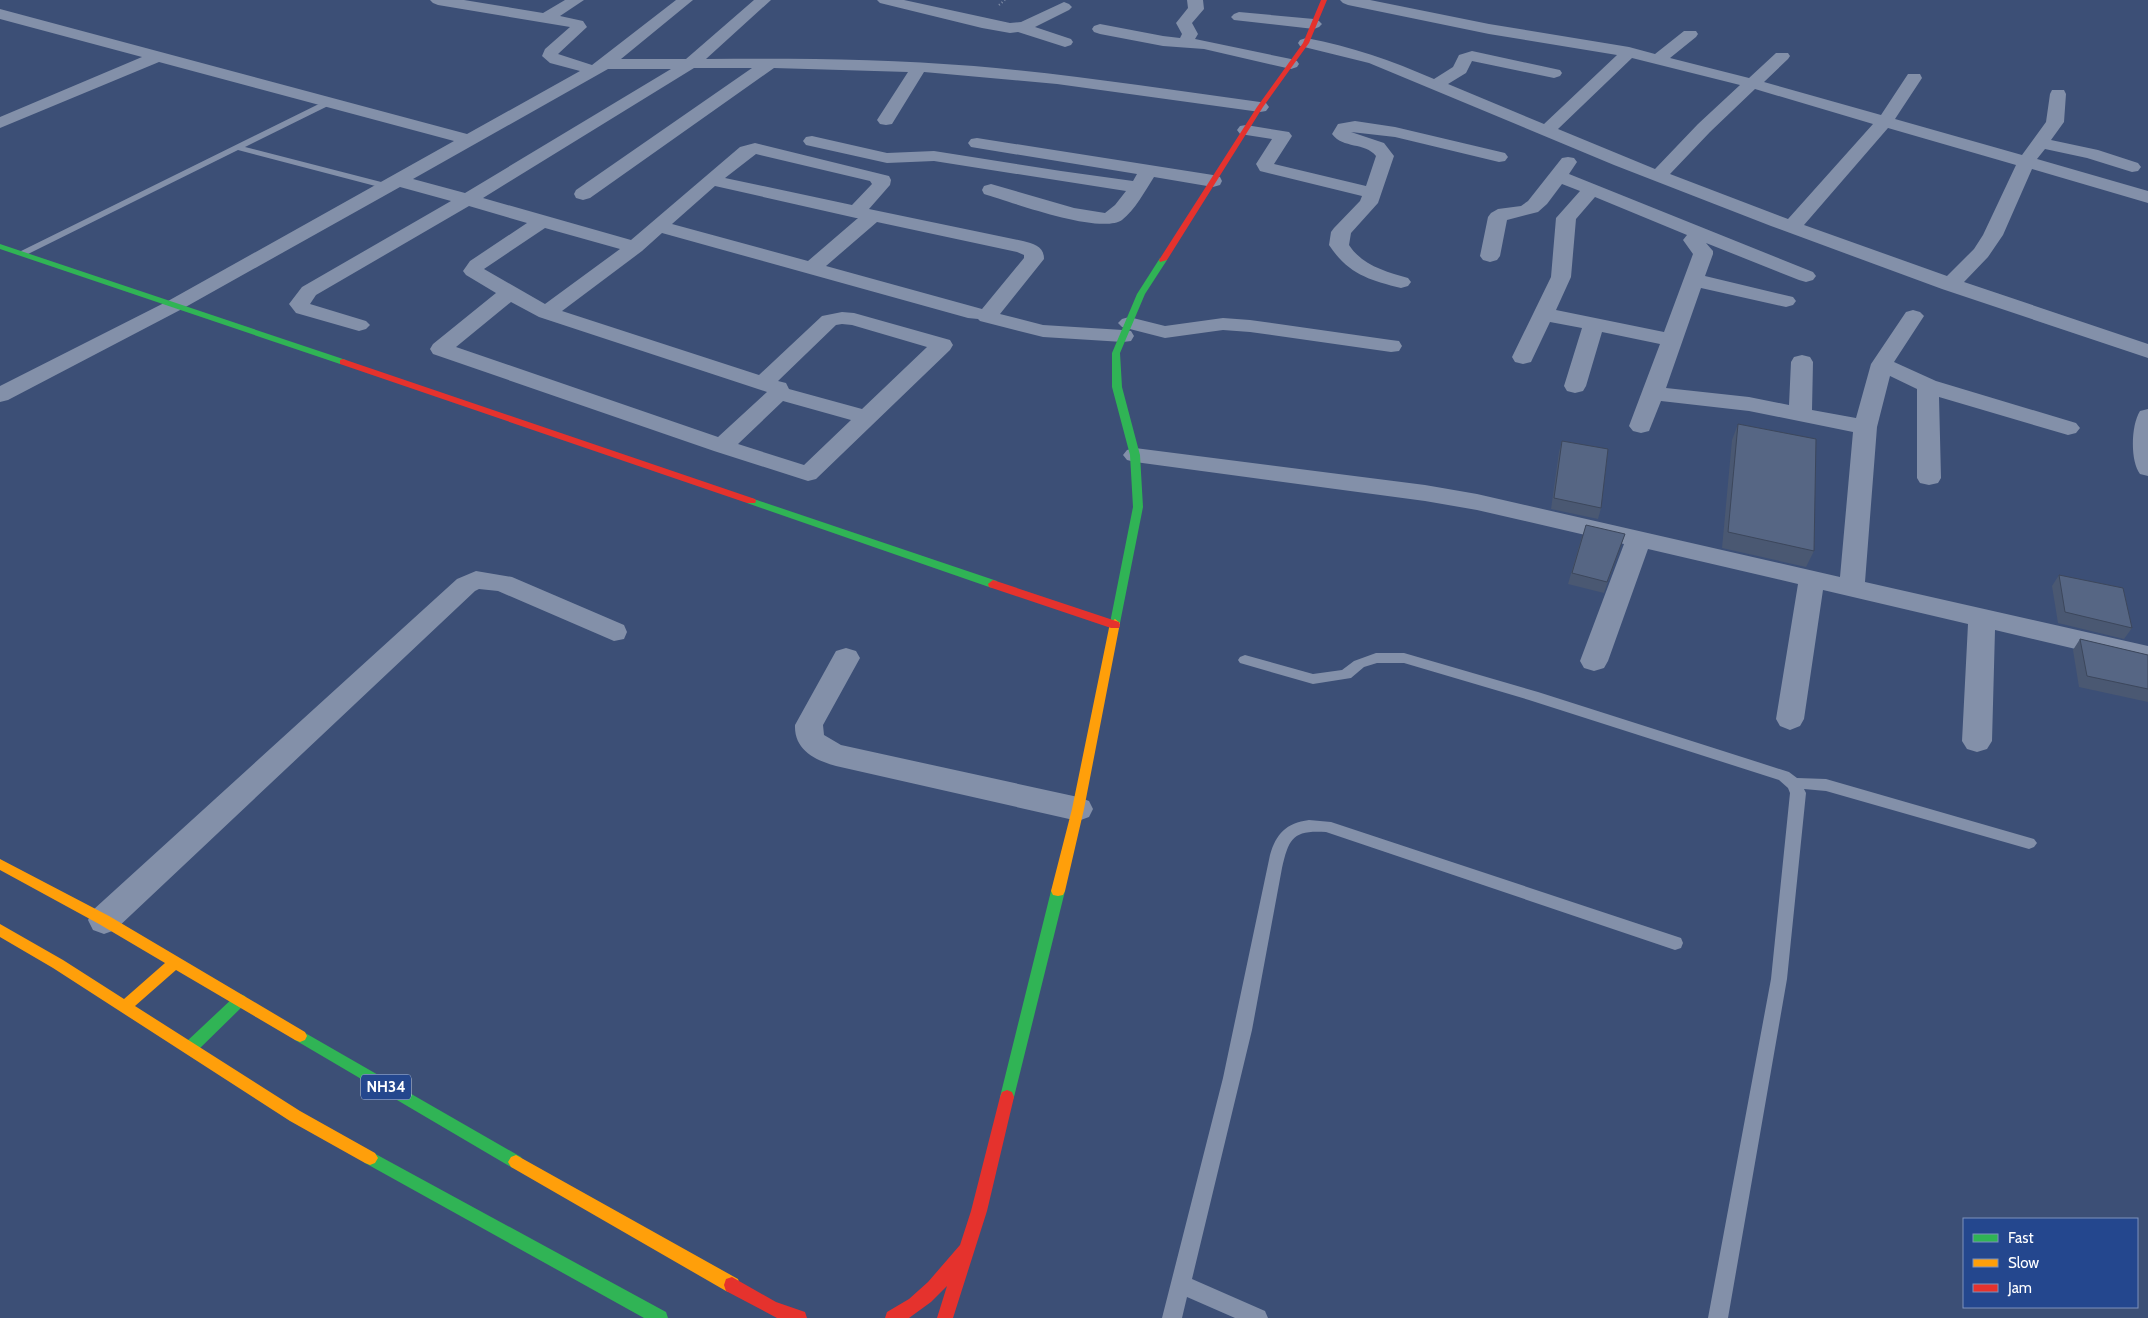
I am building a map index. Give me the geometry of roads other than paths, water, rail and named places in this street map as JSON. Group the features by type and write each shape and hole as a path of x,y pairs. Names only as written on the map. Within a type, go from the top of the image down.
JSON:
{"main road":[{"path":"945,1318 979,1211 1078,809 1138,507 1135,455 1117,387 1116,353 1141,294 1260,107 1306,44 1324,0"},
{"path":"0,246 1115,625"},
{"name":"NH34","path":"0,864 104,920 413,1103 772,1308 799,1318"},
{"path":"0,930 125,1006 295,1116 660,1318"},
{"path":"125,1006 175,962"},
{"path":"190,1048 240,1000"},
{"path":"893,1318 926,1298 950,1272 967,1249"}],"street":[{"path":"438,0 578,24 579,27 551,52 550,56 556,60 600,67 690,64 919,67 1130,88 1260,107"},
{"path":"546,18 576,0"},
{"path":"0,395 175,305 600,67 685,0"},
{"path":"359,325 303,309 300,304 302,298 309,291 467,200 690,64 763,0"},
{"path":"887,0 999,27 1019,27 1064,42"},
{"path":"1185,44 1190,34 1184,23 1196,10 1195,0"},
{"path":"1348,0 1489,30 1629,52 1658,59 1751,83 2148,197"},
{"path":"1019,27 1064,7"},
{"path":"0,14 469,140"},
{"path":"1239,17 1314,24"},
{"path":"1100,29 1142,38 1185,44 1204,44 1291,64"},
{"path":"1658,59 1690,34"},
{"path":"1306,44 1337,49 1375,60 1581,146 1792,227 1949,285 2148,351"},
{"path":"1546,131 1629,52"},
{"path":"0,123 159,56"},
{"path":"1435,85 1460,70 1465,58 1472,56 1554,73"},
{"path":"1658,176 1704,128 1782,56"},
{"path":"583,194 769,64"},
{"path":"886,120 919,67"},
{"path":"1792,227 1885,121 1914,78"},
{"path":"1949,285 1981,253 1993,235 2026,162 2042,142 2057,116 2058,94"},
{"path":"1401,282 1378,276 1361,268 1349,259 1339,244 1341,232 1363,211 1373,193 1386,156 1376,146 1343,136 1341,134 1344,128 1353,126 1399,134 1499,157"},
{"path":"1246,130 1283,136 1265,164 1266,167 1373,193"},
{"path":"812,141 887,158 934,156 1061,177 1137,187"},
{"path":"2042,142 2092,154 2132,167"},
{"path":"977,143 1213,181"},
{"path":"1490,256 1498,217 1534,207 1581,146"},
{"path":"546,312 635,247 746,151 755,148 876,176 882,180 864,214 811,269"},
{"path":"990,190 1061,211 1104,220 1114,217 1150,170"},
{"path":"1558,176 1806,276"},
{"path":"510,293 441,349 808,474 942,344 981,316 1034,259 1034,252 1022,248 711,180"},
{"path":"391,183 467,200 635,247"},
{"path":"1523,357 1561,277 1564,265 1566,218 1591,190"},
{"path":"542,221 474,268 473,271 477,275 546,312 771,388 868,417"},
{"path":"658,226 981,316 1043,331 1126,330 1175,332 1212,325 1250,326 1391,346"},
{"path":"1641,426 1703,254 1693,240 1698,233"},
{"path":"1695,280 1786,301"},
{"path":"1544,314 1671,340"},
{"path":"1852,588 1865,427 1882,364 1913,316"},
{"path":"722,446 830,320 854,319 942,344"},
{"path":"1575,386 1594,324"},
{"path":"1800,414 1802,362"},
{"path":"1882,364 1928,386 2068,428"},
{"path":"1928,386 1929,478"},
{"path":"1652,393 1742,403 1865,427"},
{"path":"2147,459 2144,437 2148,416"},
{"path":"1135,455 1425,493 1477,502 2148,656"},
{"path":"1594,661 1639,538"},
{"path":"1790,719 1812,579"},
{"path":"104,920 466,585 476,580 503,583 614,632"},
{"path":"1977,741 1982,618"},
{"path":"846,658 809,725 808,734 812,742 822,750 836,755 1078,809"}],"lane":[{"path":"22,253 329,102"},
{"path":"236,147 391,183"},
{"path":"1245,660 1313,679 1346,674 1359,664 1376,658 1404,658 1542,699 1784,776 1794,784 1798,794 1779,979 1718,1318"},
{"path":"1794,784 1812,783 1826,785 2029,843"},
{"path":"1172,1318 1250,1005 1268,896 1283,839 1293,829 1307,825 1326,826 1675,942"},
{"path":"1181,1284 1258,1318"}]}
